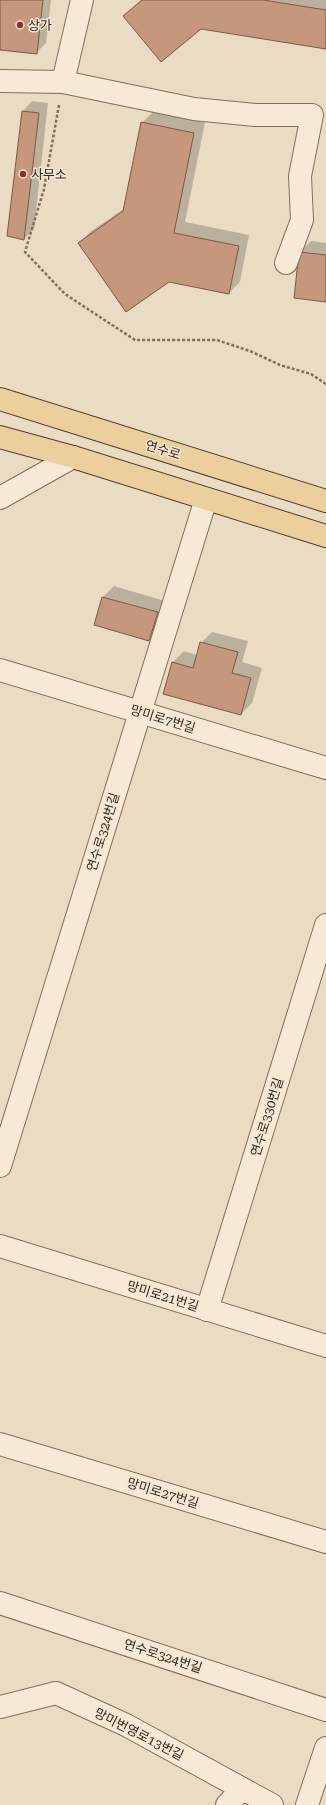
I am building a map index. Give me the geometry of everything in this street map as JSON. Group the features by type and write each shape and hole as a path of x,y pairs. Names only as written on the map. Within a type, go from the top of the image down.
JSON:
{"main road":[{"name":"연수로","path":"0,399 326,501"},
{"path":"0,437 73,457 326,536"}],"street":[{"path":"63,82 82,0"},
{"path":"0,81 63,82 194,109 255,115 319,114 300,176 302,220 286,264"},
{"path":"0,498 73,457"},
{"name":"연수로324번길","path":"0,1166 206,498"},
{"name":"망미로7번길","path":"0,670 326,768"},
{"name":"연수로330번길","path":"207,1310 326,925"},
{"name":"망미로21번길","path":"0,1246 326,1346"},
{"name":"망미로27번길","path":"0,1444 326,1542"},
{"name":"연수로324번길","path":"0,1602 326,1710"},
{"name":"망미번영로13번길","path":"0,1707 56,1692 126,1725 272,1805"},
{"path":"307,1805 326,1748"},
{"path":"227,1805 242,1789"}],"path":[{"path":"63,82 44,189 25,252 65,294 135,340 217,340 250,351 280,365 311,374 326,384"}],"building":[{"name":"상가","path":"0,0 43,0 37,54 0,50"},
{"path":"142,0 263,0 326,10 326,49 201,29 161,62 123,16"},
{"name":"사무소","path":"22,111 39,113 24,240 7,236"},
{"path":"141,122 194,133 174,233 239,246 229,294 169,282 126,312 78,243 123,211"},
{"path":"299,252 326,255 326,302 294,298"},
{"path":"102,597 158,612 149,641 94,625"},
{"path":"200,642 238,652 232,673 251,678 241,715 163,694 172,662 193,668"}],"place":[{"name":"상가","path":"20,25"},
{"name":"사무소","path":"23,174"}]}
